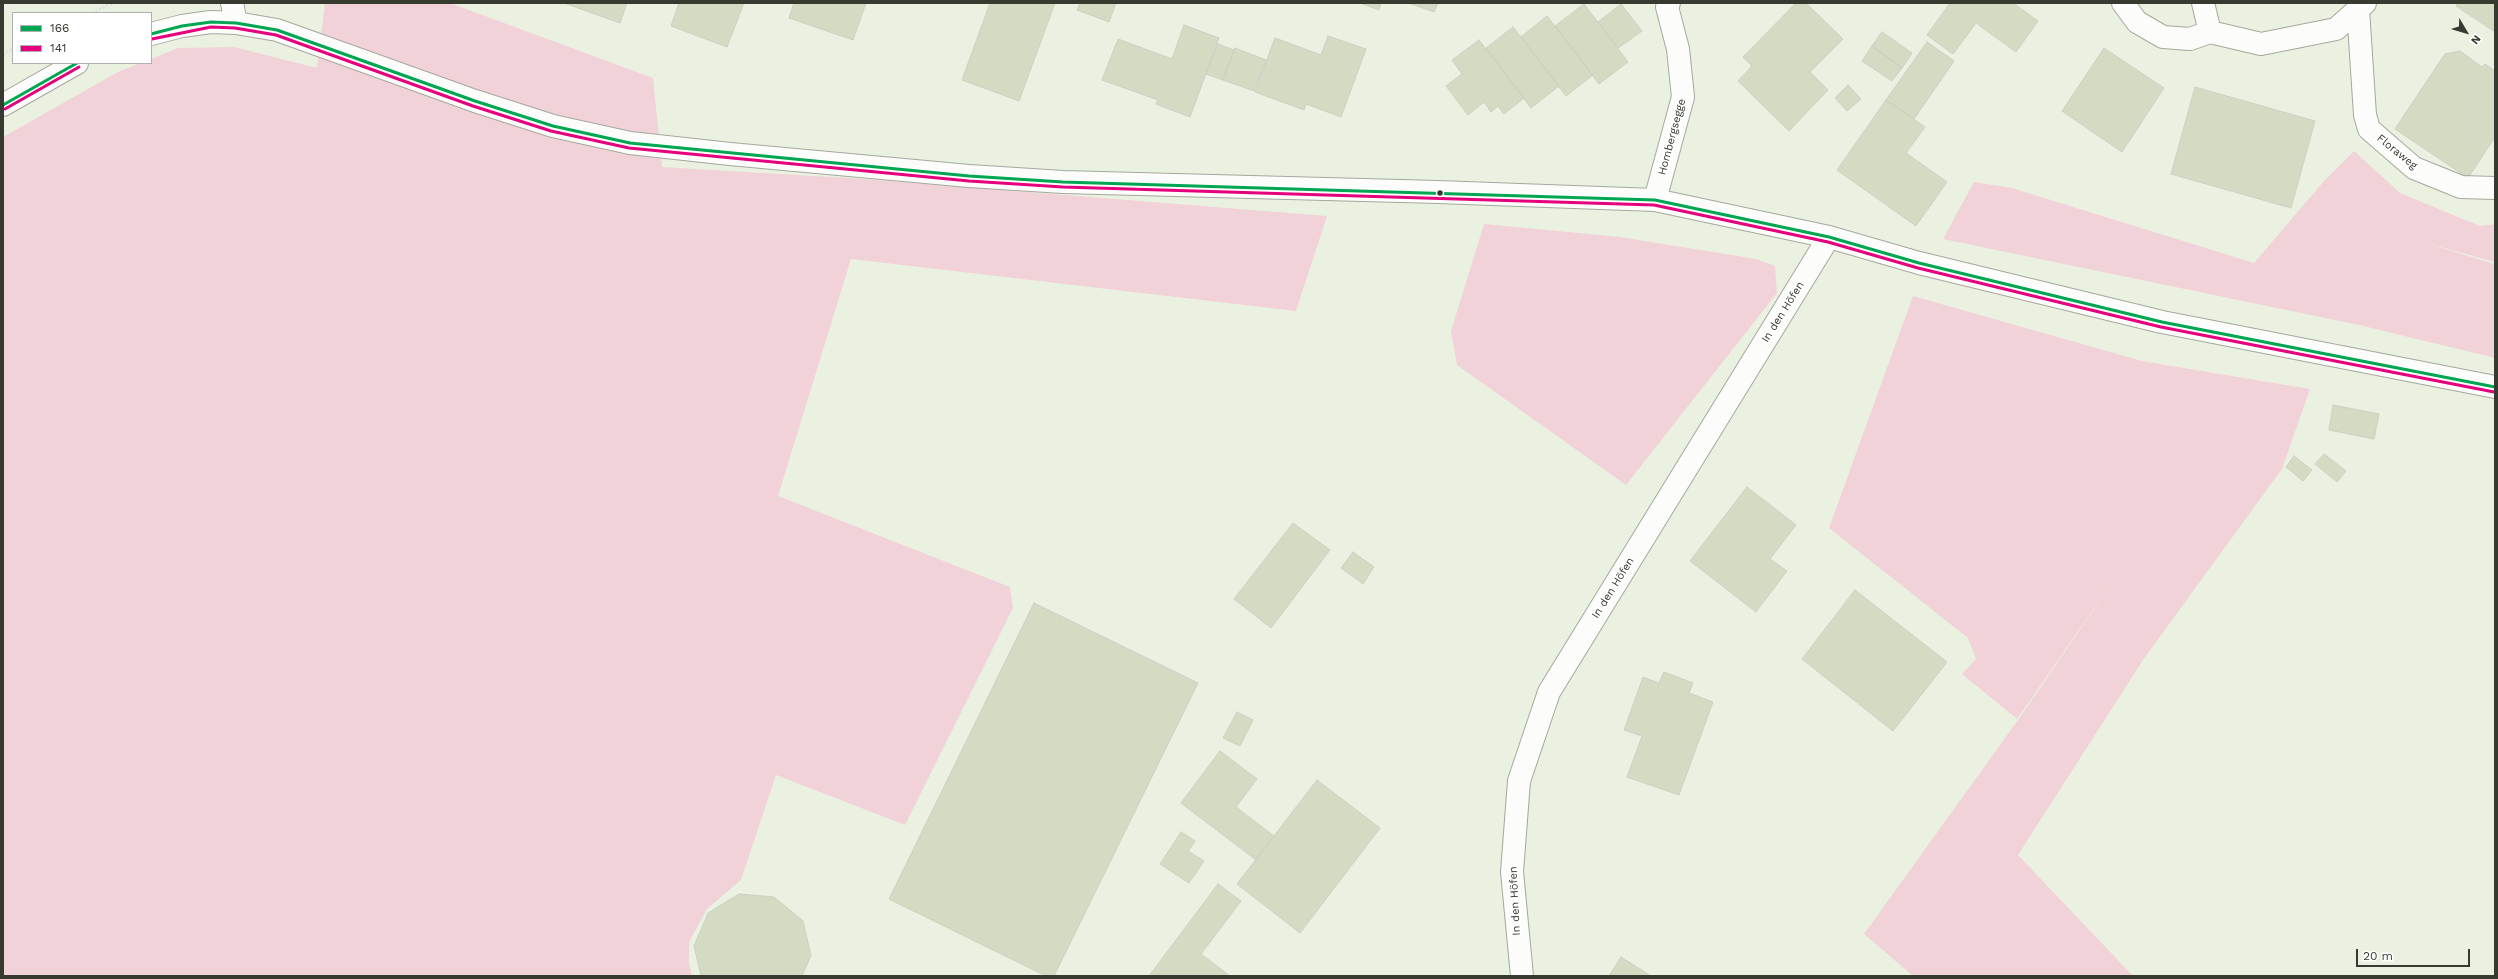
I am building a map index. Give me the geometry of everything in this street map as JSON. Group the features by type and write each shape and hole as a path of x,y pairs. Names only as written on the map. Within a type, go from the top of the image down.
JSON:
{"main road":[{"path":"2123,3 2137,22 2163,37 2190,39 2210,32 2203,3"},
{"name":"Hombergsegge","path":"1655,200 1683,97 1678,49 1667,4"},
{"name":"Floraweg","path":"2210,32 2261,44 2336,29 2362,6"},
{"name":"Floraweg","path":"2362,6 2365,115 2369,129 2414,168 2461,187 2495,188"},
{"path":"152,34 182,26 211,22 234,13 277,30 475,101 553,126 630,143 855,166 1064,182 1655,200 1829,238 1919,263 2162,322 2495,387"},
{"path":"3,105 75,64"},
{"name":"In den Höfen","path":"1522,976 1512,872 1519,782 1549,692 1829,238"}],"path":[{"path":"94,12 113,3"},
{"path":"3,54 12,50"}],"shaded area":[{"path":"325,3 450,3 653,78 662,167 864,179 1327,216 1296,311 851,259 778,496 1010,587 1013,608 905,825 776,775 741,880 707,909 689,942 689,963 692,976 3,976 3,137 118,72 138,64 152,64 152,59 178,48 234,47 317,68"},
{"path":"2354,151 2400,193 2480,226 2495,224 2495,262 2422,242 2495,264 2495,358 2359,325 1943,239 1974,182 2012,188 2254,263 2324,181"},
{"path":"1484,224 1620,237 1756,259 1775,266 1777,293 1626,485 1457,365 1451,331"},
{"path":"1913,296 2142,361 2310,389 2282,469 2143,660 2018,855 2133,976 1913,976 1864,934 2018,720 2121,570 2017,719 1962,674 1976,659 1968,638 1829,528"}],"building":[{"path":"564,3 627,3 620,23"},
{"path":"679,3 744,3 727,47 671,26"},
{"path":"794,3 866,3 853,40 789,18"},
{"path":"990,3 1055,3 1019,101 962,80"},
{"path":"1080,3 1116,3 1109,22 1077,10"},
{"path":"1360,3 1381,3 1379,10"},
{"path":"1409,3 1438,3 1434,12"},
{"path":"1796,3 1806,3 1843,39 1810,72 1828,90 1789,131 1738,81 1752,66 1743,57"},
{"path":"1950,3 2013,3 2038,21 2016,52 1976,23 1953,54 1927,35"},
{"path":"2458,3 2495,3 2495,32 2456,6"},
{"path":"1584,4 1628,62 1599,84 1555,26"},
{"path":"1621,4 1642,31 1618,48 1598,22"},
{"path":"1547,16 1593,75 1566,96 1521,37"},
{"path":"1184,25 1219,38 1190,117 1156,104 1158,100 1102,80 1118,39 1172,59"},
{"path":"1513,27 1559,86 1531,108 1486,48"},
{"path":"1882,32 1912,53 1902,68 1872,46"},
{"path":"1328,36 1366,49 1341,117 1306,104 1304,110 1255,92 1275,38 1321,55"},
{"path":"1479,40 1524,98 1504,114 1498,106 1491,112 1484,102 1468,115 1446,86 1462,74 1452,60"},
{"path":"1927,42 1954,61 1914,119 1886,100"},
{"path":"1218,44 1234,50 1223,80 1206,74"},
{"path":"1872,46 1902,68 1892,81 1862,61"},
{"path":"1235,48 1266,60 1254,91 1223,80"},
{"path":"2104,48 2164,88 2122,152 2062,111"},
{"path":"2460,51 2482,67 2485,64 2495,71 2495,137 2468,178 2395,129 2445,54"},
{"path":"1848,85 1861,99 1847,111 1835,98"},
{"path":"2195,87 2315,121 2291,208 2171,174"},
{"path":"1886,100 1925,127 1906,153 1947,182 1916,226 1837,170"},
{"path":"2333,405 2379,414 2374,439 2329,430"},
{"path":"2324,454 2346,471 2337,482 2315,464"},
{"path":"2294,456 2312,470 2303,481 2286,467"},
{"path":"1747,487 1796,525 1770,559 1787,571 1756,612 1690,561"},
{"path":"1293,523 1330,550 1271,628 1234,599"},
{"path":"1353,552 1374,567 1363,584 1341,568"},
{"path":"1855,590 1947,662 1893,731 1802,659"},
{"path":"1034,603 1198,683 1054,976 1046,976 889,899"},
{"path":"1664,672 1693,683 1689,693 1713,702 1679,795 1627,777 1642,736 1624,730 1643,677 1659,683"},
{"path":"1237,712 1253,720 1240,746 1223,738"},
{"path":"1220,751 1257,779 1236,807 1274,836 1256,860 1181,803"},
{"path":"1317,780 1380,828 1300,933 1237,884"},
{"path":"1181,832 1195,841 1188,851 1204,861 1189,883 1160,864"},
{"path":"1218,884 1241,901 1201,954 1230,976 1149,976"},
{"path":"739,894 774,897 803,921 811,956 802,976 701,976 694,946 708,913"},
{"path":"1621,957 1651,976 1609,976"}],"transit line":[{"name":"166","path":"152,34 182,26 211,22 236,23 277,30 475,101 553,126 630,143 969,176 1063,182 1655,200 1829,237 1919,263 2162,322 2495,387"},
{"name":"141","path":"152,39 211,27 235,28 276,35 473,106 551,131 629,148 969,181 1063,187 1654,205 1828,242 1918,268 2161,327 2494,392"},
{"name":"166","path":"3,105 75,64"},
{"name":"141","path":"5,109 79,67"}]}
